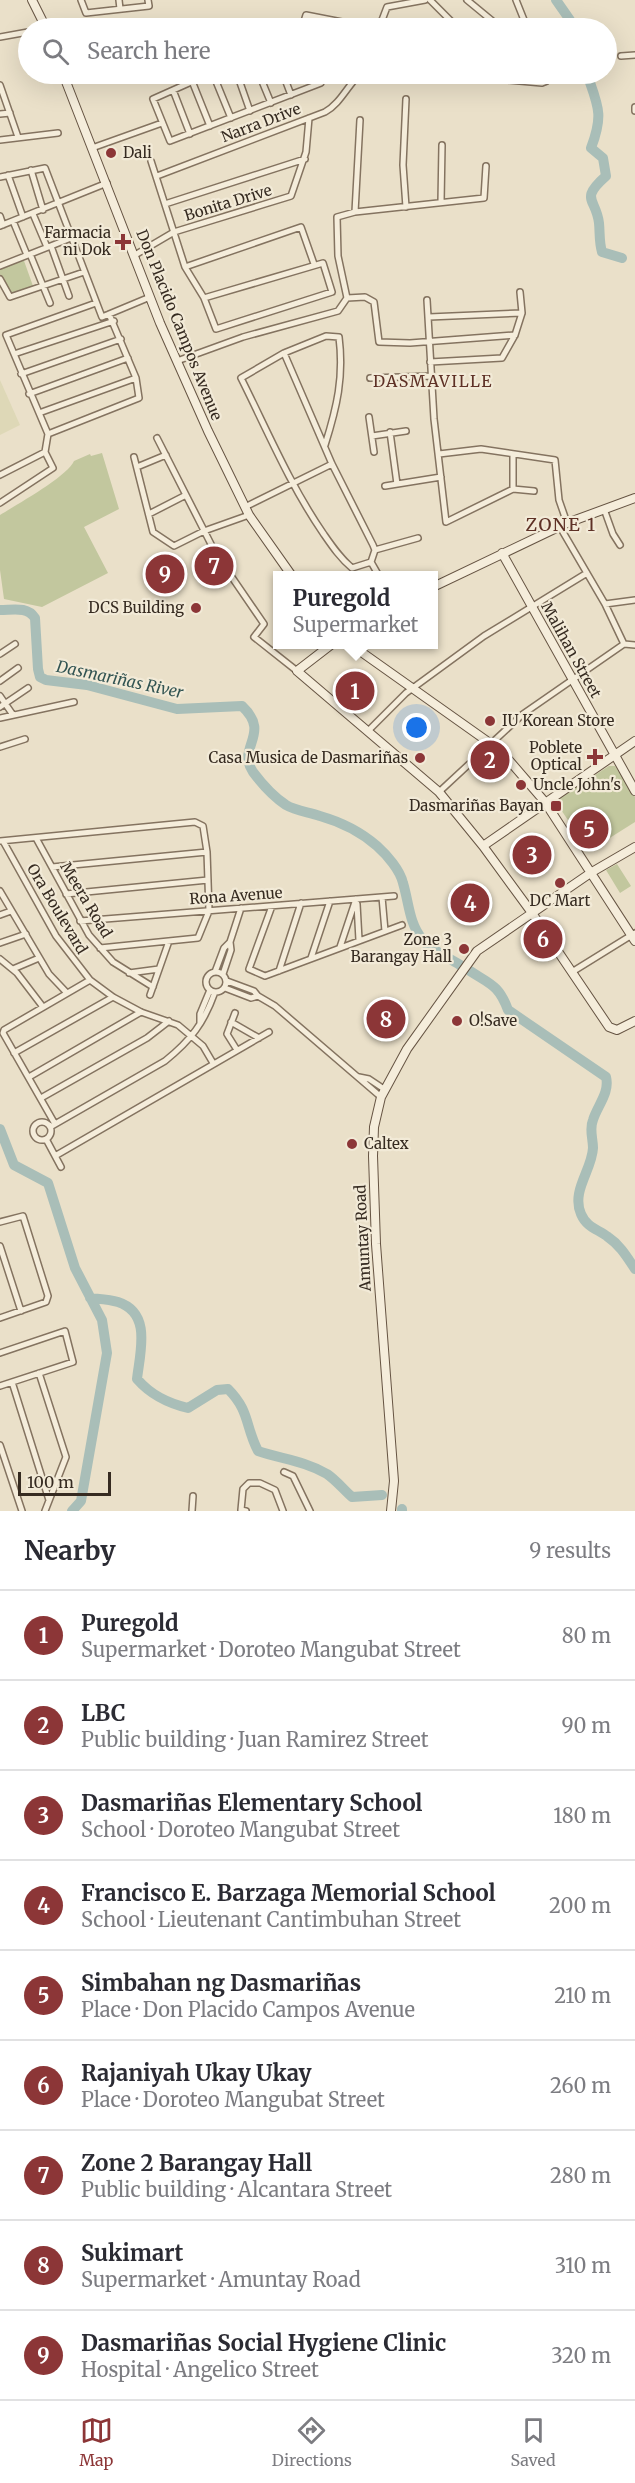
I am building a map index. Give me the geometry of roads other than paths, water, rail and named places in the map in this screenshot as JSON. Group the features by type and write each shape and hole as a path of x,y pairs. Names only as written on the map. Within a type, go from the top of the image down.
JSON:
{"street":[{"path":"32,0 41,18"},
{"path":"81,0 86,13 149,6 148,0"},
{"path":"119,0 120,9"},
{"path":"383,18 387,7 425,0"},
{"path":"430,0 448,18"},
{"path":"467,0 489,18"},
{"path":"516,0 523,18"},
{"path":"305,18 306,15 320,18"},
{"path":"0,37 18,34"},
{"path":"621,56 635,55"},
{"name":"Don Placido Campos Avenue","path":"67,84 177,361 249,515 288,571"},
{"path":"186,84 153,99 170,141 318,84"},
{"path":"193,84 210,126"},
{"path":"216,84 231,118"},
{"path":"241,84 250,111"},
{"path":"264,84 271,103"},
{"path":"287,84 291,95"},
{"name":"Narra Drive","path":"157,176 330,109 349,84"},
{"path":"0,87 18,137"},
{"path":"173,90 190,134"},
{"path":"406,99 403,165 406,207"},
{"path":"0,114 10,113"},
{"name":"Bonita Drive","path":"135,255 174,232 291,196 305,159 309,118"},
{"path":"355,212 360,120"},
{"path":"92,148 162,123"},
{"path":"0,140 58,133"},
{"path":"441,145 441,202"},
{"path":"165,204 305,159"},
{"path":"151,162 185,267 204,298 216,329 332,292 323,263 204,298"},
{"path":"177,361 243,337 338,311 347,298 339,256 337,218 355,212 484,198 486,166"},
{"path":"0,177 45,168 102,317 150,297"},
{"path":"31,171 43,210"},
{"path":"8,175 23,217"},
{"path":"0,216 2,226 107,183"},
{"path":"33,214 69,296"},
{"path":"13,221 50,303"},
{"path":"185,267 301,227 314,264"},
{"path":"0,266 71,238"},
{"path":"0,279 10,297 84,272"},
{"path":"430,362 502,358 515,335 522,313 520,292"},
{"path":"347,298 365,297 374,302 379,342 515,335"},
{"path":"427,300 431,376 446,522 513,489 534,491"},
{"path":"0,503 53,468 45,452 48,434 29,394 6,335 96,303"},
{"path":"429,317 522,313"},
{"path":"48,434 139,398 136,378 114,321 109,314"},
{"path":"14,354 114,321"},
{"path":"325,445 338,399 342,364 339,337 326,336 299,345 241,378 292,483 341,559 352,568 371,562"},
{"path":"21,374 121,339"},
{"path":"285,353 332,464 375,550 371,562"},
{"path":"29,394 128,358"},
{"path":"370,378 431,376"},
{"path":"39,413 136,378"},
{"path":"369,417 374,452"},
{"path":"372,436 406,431"},
{"path":"390,432 397,484"},
{"path":"157,438 216,554 264,624 254,637 439,792 483,846 532,913 612,1029 619,1030 635,1021"},
{"path":"439,454 481,449 555,460 564,525 624,644"},
{"path":"0,475 45,452"},
{"path":"513,454 513,489"},
{"path":"136,467 165,455"},
{"path":"134,457 153,531 174,546 204,531 249,515"},
{"path":"245,507 332,464"},
{"path":"385,486 441,477"},
{"path":"149,514 186,495"},
{"path":"438,584 502,552 635,498"},
{"path":"604,509 620,545"},
{"path":"375,550 417,538"},
{"name":"Malihan Street","path":"502,552 635,791"},
{"path":"371,562 377,571"},
{"path":"368,731 411,689 483,636 587,573"},
{"path":"605,604 635,600"},
{"path":"0,654 15,644"},
{"path":"439,792 523,714 624,644 635,645"},
{"path":"297,671 327,649"},
{"path":"356,649 490,743 525,777 592,872 634,936 572,972"},
{"path":"0,681 18,668"},
{"path":"3,705 28,688"},
{"path":"0,696 3,705 13,715"},
{"path":"0,718 74,702"},
{"path":"0,747 25,739"},
{"path":"483,846 635,741"},
{"path":"2,841 200,824 205,831 209,910 198,938 100,948"},
{"name":"Meera Road","path":"36,838 80,921 100,948 129,973 153,987"},
{"name":"Ora Boulevard","path":"2,841 56,936 90,980 113,997 141,1012 169,1021 193,1036 213,1063"},
{"name":"Amuntay Road","path":"391,1511 394,1481 376,1244 373,1156 374,1127 383,1093 407,1049 477,951 592,872 635,847"},
{"path":"52,867 207,852"},
{"path":"66,894 208,880"},
{"path":"0,891 49,974 67,993"},
{"name":"Rona Avenue","path":"80,921 394,896"},
{"path":"382,897 385,931"},
{"path":"356,899 359,940"},
{"path":"340,948 356,899"},
{"path":"311,958 330,901"},
{"path":"279,971 301,903"},
{"path":"272,906 249,969 265,976 402,924"},
{"path":"212,991 206,984 207,978 215,972 224,948 230,942 242,908"},
{"path":"0,915 11,910"},
{"path":"0,943 26,934"},
{"path":"150,995 169,941"},
{"path":"226,984 223,974 231,950 230,942"},
{"path":"13,969 39,958"},
{"path":"0,959 13,969 44,1007"},
{"path":"129,973 159,969"},
{"path":"215,972 223,974"},
{"path":"46,1139 53,1125 41,1098 3,1033 4,1030 90,980"},
{"path":"46,1139 35,1137 34,1127 41,1122 53,1125 165,1061 193,1036 200,1023 200,1014 212,991 226,984 254,991 275,1006 358,1077 364,1085 383,1093"},
{"path":"14,1053 113,997"},
{"path":"29,1077 141,1012"},
{"path":"235,1013 227,1034 237,1050"},
{"path":"41,1098 147,1038 169,1021"},
{"path":"231,1022 259,1038"},
{"path":"55,1156 269,1032"},
{"path":"46,1139 61,1167"},
{"path":"0,1222 23,1216 48,1296 46,1302 0,1318"},
{"path":"0,1246 21,1311"},
{"path":"0,1353 66,1331 73,1362 0,1386"},
{"path":"39,1373 66,1457 45,1511"},
{"path":"12,1382 50,1500"},
{"path":"0,1446 22,1511"},
{"path":"284,1472 293,1476 310,1511"},
{"path":"246,1511 241,1509 243,1489 249,1483 260,1483 275,1490 283,1511"},
{"path":"192,1511 193,1496"}],"waterway":[{"path":"556,0 569,18"},
{"path":"590,84 598,110 597,127 591,148 603,158 606,176 593,190 591,199 599,223 602,252 622,258"},
{"name":"Dasmariñas River","path":"0,610 24,610 35,618 38,669 40,677 46,680 87,685 177,709 242,706 254,725 248,755 253,772 260,781 286,805 343,824 377,846 399,873 412,920 422,939 434,950 460,965"},
{"name":"Dasmariñas River","path":"470,971 497,990 508,1010 606,1077 605,1094 592,1123 592,1156 580,1189 579,1205 586,1222 616,1244 635,1269"},
{"path":"0,1129 14,1165 48,1183 75,1268 102,1320 107,1353 81,1501 72,1511"},
{"path":"90,1298 118,1302 129,1307 136,1315 141,1334 137,1379 154,1394 173,1404 188,1408 217,1390 228,1389 244,1412 258,1451 319,1470 330,1476 352,1497 382,1495"}],"place":[{"name":"Dali","path":"111,153"},
{"name":"Farmacia ni Dok","path":"123,242"},
{"name":"Zone 2 Barangay Hall","path":"214,566"},
{"name":"Dasmariñas Social Hygiene Clinic","path":"165,574"},
{"name":"DCS Building","path":"196,608"},
{"name":"Puregold","path":"355,691"},
{"name":"IU Korean Store","path":"490,721"},
{"name":"Poblete Optical","path":"595,757"},
{"name":"Casa Musica de Dasmariñas","path":"420,758"},
{"name":"LBC","path":"490,760"},
{"name":"Uncle John's","path":"521,785"},
{"name":"Dasmariñas Bayan","path":"556,806"},
{"name":"Simbahan ng Dasmariñas","path":"589,829"},
{"name":"Dasmariñas Elementary School","path":"532,855"},
{"name":"DC Mart","path":"560,883"},
{"name":"Francisco E. Barzaga Memorial School","path":"470,903"},
{"name":"Rajaniyah Ukay Ukay","path":"543,939"},
{"name":"Zone 3 Barangay Hall","path":"464,949"},
{"name":"Sukimart","path":"386,1019"},
{"name":"O!Save","path":"457,1021"},
{"name":"Caltex","path":"352,1144"}],"district":[{"name":"DASMAVILLE","path":"433,381"},
{"name":"ZONE 1","path":"561,525"}]}
